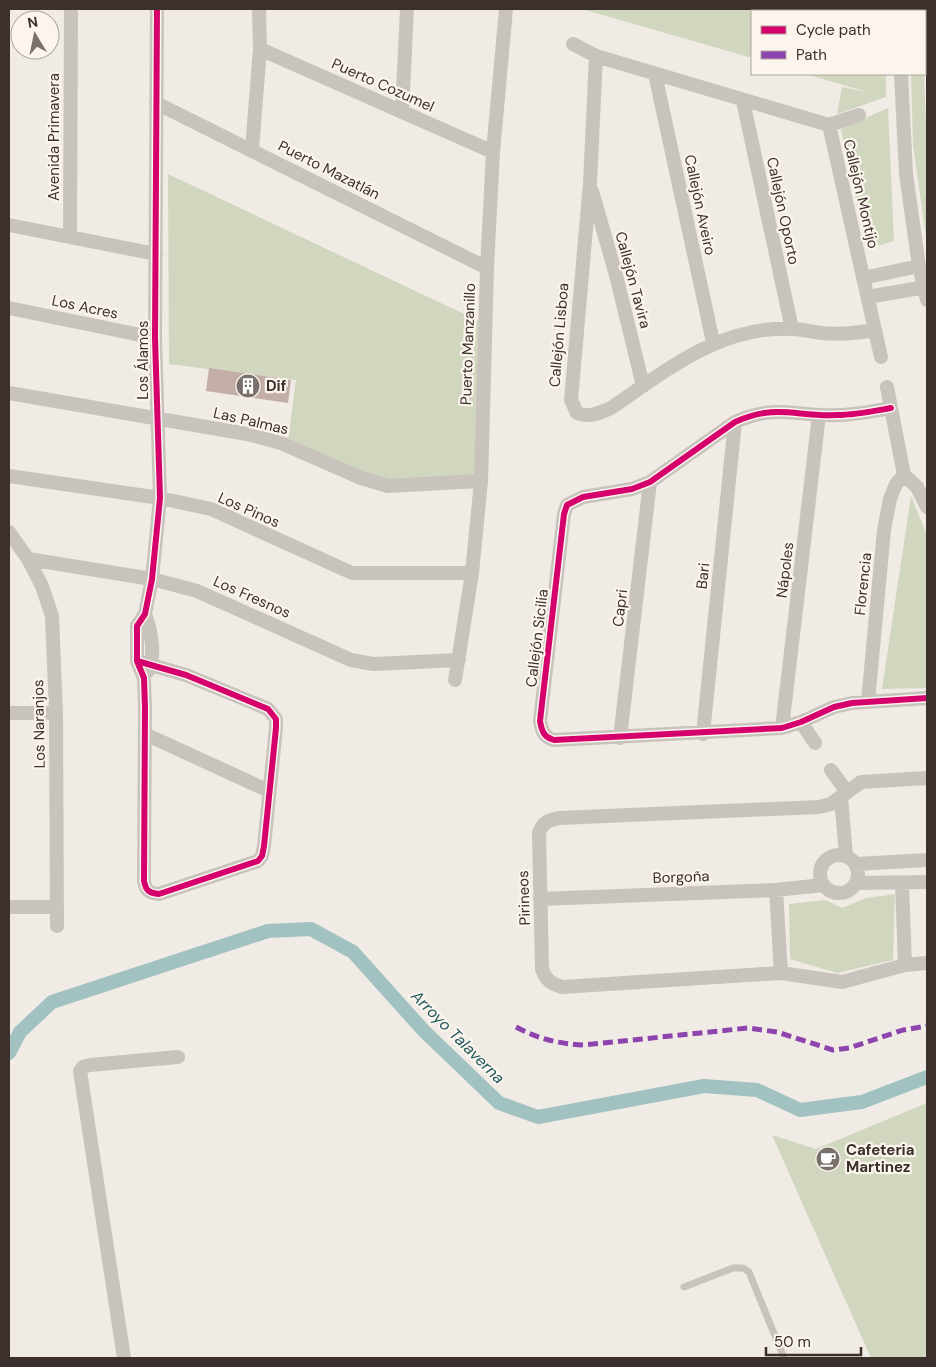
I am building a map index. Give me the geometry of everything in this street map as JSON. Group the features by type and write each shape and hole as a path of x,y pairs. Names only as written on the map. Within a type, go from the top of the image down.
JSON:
{"street":[{"name":"Avenida Primavera","path":"70,235 71,9"},
{"name":"Los Álamos","path":"137,661 138,626 144,614 152,579 160,498 155,338 157,9"},
{"path":"252,149 260,49 259,9"},
{"path":"402,112 407,9"},
{"name":"Puerto Manzanillo","path":"455,680 472,573 481,481 487,268 493,152 506,9"},
{"name":"Callejón Montijo","path":"573,44 596,56 829,125 882,357"},
{"name":"Puerto Cozumel","path":"260,49 493,152"},
{"name":"Callejón Lisboa","path":"596,56 590,183 572,380 572,407 577,413 585,416 594,415 611,408 713,342 759,331 792,328 848,334 875,330"},
{"name":"Callejón Aveiro","path":"655,74 713,342"},
{"path":"868,297 926,293 919,266 906,174 901,75"},
{"name":"Callejón Oporto","path":"743,100 792,328"},
{"name":"Puerto Mazatlán","path":"156,103 252,149 487,268"},
{"path":"829,125 859,115"},
{"name":"Callejón Tavira","path":"590,183 616,276 643,386"},
{"path":"9,225 70,235 156,254"},
{"path":"863,278 919,266"},
{"name":"Los Acres","path":"9,308 155,338"},
{"path":"887,387 904,476 917,487 927,507"},
{"name":"Las Palmas","path":"9,393 247,434 281,442 361,478 388,486 481,481"},
{"name":"Callejón Sicilia","path":"891,408 839,415 771,410 750,415 734,422 650,482 632,489 574,499 567,505 564,514 540,722 546,738 554,740 703,734 782,728 801,722 834,707 868,701 927,698"},
{"name":"Nápoles","path":"782,728 819,415"},
{"name":"Bari","path":"703,734 734,422"},
{"name":"Los Pinos","path":"9,476 160,498 211,510 352,573 472,573"},
{"name":"Florencia","path":"868,701 884,530 890,499 896,484 904,476"},
{"name":"Capri","path":"620,738 650,482"},
{"name":"Los Naranjos","path":"9,532 28,559 42,586 52,616 56,714 57,926"},
{"name":"Los Fresnos","path":"28,559 152,579 197,591 351,660 373,664 459,660"},
{"path":"144,614 150,626 152,665 144,678"},
{"path":"137,661 186,675 268,708 273,713 276,728 264,846 262,856 258,861 173,891 151,893 146,889 144,881 144,678 137,661"},
{"path":"9,713 56,714"},
{"path":"801,722 816,743"},
{"path":"145,734 269,791"},
{"path":"832,770 844,795 851,860 858,870 856,883 852,888 840,893 833,892 824,885 820,874 824,863 833,856 851,860 927,860"},
{"name":"Pirineos","path":"927,778 867,781 852,787 831,804 819,807 560,818 548,820 542,824 539,833 542,969 551,984 562,987 781,973 842,982 905,965 927,963"},
{"path":"856,883 902,884 927,882"},
{"path":"902,884 905,965"},
{"name":"Borgoña","path":"540,899 776,890 824,885"},
{"path":"776,890 781,973"},
{"path":"9,906 56,907"},
{"path":"124,1358 80,1071 83,1067 90,1065 178,1057"}],"lane":[{"path":"684,1287 733,1268 743,1268 749,1272 784,1358"}],"green space":[{"path":"582,9 886,9 751,10 751,58"},
{"path":"808,75 886,75 886,97 837,114 842,87 871,93"},
{"path":"911,75 924,75 927,153 927,244 913,145"},
{"path":"888,108 894,241 867,249 841,129"},
{"path":"168,174 481,322 475,477 391,484 288,441 296,380 169,364"},
{"path":"911,496 927,535 927,688 882,689"},
{"path":"895,894 893,960 837,973 790,959 789,904 826,900 842,908 866,898"},
{"path":"927,1103 927,1358 871,1358 772,1135 816,1149"}],"building":[{"name":"Dif","path":"209,368 291,380 288,403 206,391"}],"waterway":[{"name":"Arroyo Talaverna","path":"9,1053 20,1032 52,1002 268,931 311,929 353,952 424,1031 499,1103 538,1117 704,1086 757,1090 800,1110 862,1102 927,1077"}],"marked path":[{"path":"516,1027 549,1040 584,1045 748,1028 777,1032 833,1050 849,1048 903,1030 927,1026"}],"cycle path":[{"path":"137,661 186,675 268,709 276,719 262,856 258,861 159,894 148,891 144,881 145,708 144,678 137,661 137,626 145,614 152,579 160,498 155,338 157,9"},
{"path":"891,408 844,415 775,412 750,416 735,422 650,482 632,489 583,497 567,505 564,514 540,721 544,734 554,740 782,728 801,722 834,707 852,703 927,698"}],"place":[{"name":"Dif","path":"248,386"},
{"name":"Cafeteria Martinez","path":"828,1159"}]}
